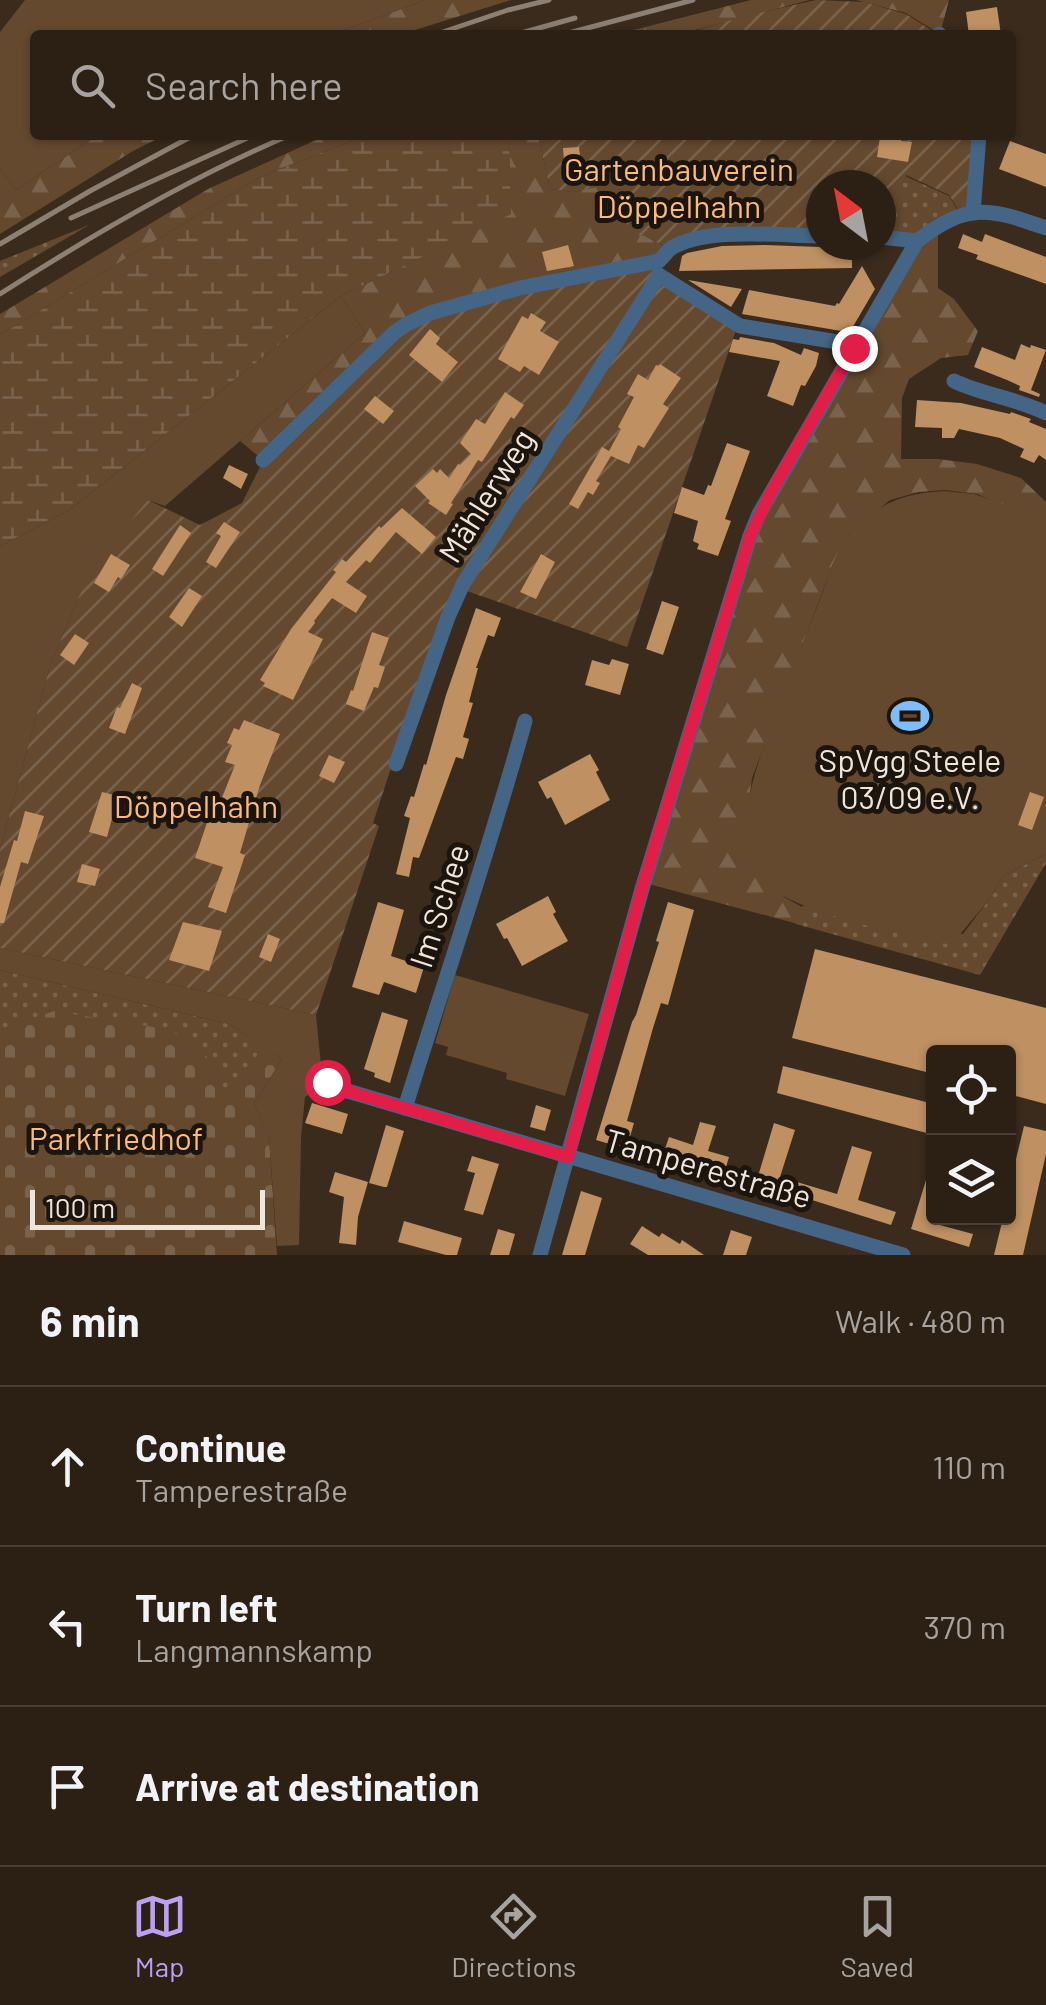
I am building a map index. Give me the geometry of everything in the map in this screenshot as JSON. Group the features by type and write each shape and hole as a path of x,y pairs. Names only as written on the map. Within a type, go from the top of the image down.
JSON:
{"street":[{"path":"973,213 978,140"},
{"path":"540,1255 642,888 750,536 770,494 918,241 961,214 996,211 1046,228"},
{"path":"659,268 670,249 692,241 724,234 806,236"},
{"path":"896,239 918,241"},
{"path":"263,460 407,324 520,288 659,268 740,326 844,343 854,348"},
{"name":"Mählerweg","path":"396,764 463,584 659,268"},
{"path":"954,380 974,391 1046,413"},
{"name":"Im Schee","path":"405,1108 525,721"},
{"name":"Tamperestraße","path":"327,1082 903,1255"}],"green space":[{"path":"25,0 425,0 344,30 30,30 30,140 91,140 16,190 0,169 0,32"},
{"path":"425,0 511,0 415,30 344,30"},
{"path":"751,0 810,0 695,30 634,30"},
{"path":"816,0 864,2 906,14 931,30 698,30"},
{"path":"856,0 949,0 941,30 934,30 906,13"},
{"path":"91,140 155,140 0,234 0,169 16,190"},
{"path":"316,140 353,140 260,177 0,335 0,314 208,189"},
{"path":"353,140 509,140 511,214 341,296 68,511 0,546 0,335 260,177"},
{"path":"509,140 539,140 550,189 572,192 619,182 645,236 669,249 263,460 240,441 365,333 341,296 510,214"},
{"name":"Gartenbauverein Döppelhahn","path":"539,140 978,140 974,213 961,214 949,195 906,175 896,202 896,170 806,170 806,236 724,234 669,249 645,236 629,234 619,183 572,192 550,189"},
{"path":"905,176 949,196 960,214 917,240 896,238 896,201"},
{"path":"89,225 0,277 0,261"},
{"path":"938,225 938,288 954,299 978,331 968,355 941,358 909,379 902,398 901,459 977,464 1021,478 1046,502 1046,531 977,494 945,490 890,500 848,535 833,564 752,778 744,838 784,897 802,907 798,924 645,883 750,534 900,269"},
{"name":"Döppelhahn","path":"659,261 659,276 737,327 627,647 461,589 392,765 373,823 379,826 316,1015 0,948 0,850 49,669 77,600 102,556 148,500 200,525 242,503 263,461 407,324"},
{"path":"341,296 365,333 165,506 148,500 77,600 49,669 0,850 0,546 68,511"},
{"name":"SpVgg Steele 03/09 e.V.","path":"945,491 974,494 1046,519 1046,854 1003,876 988,901 951,945 824,913 779,893 753,866 744,834 761,755 840,547 850,533 882,507 905,497"},
{"path":"1046,854 1046,863 980,975 796,924 802,906 963,934 1003,876"},
{"path":"0,948 316,1015 323,1085 305,1097 299,1245 277,1246 269,1138 254,1104 282,1059 229,1024 0,970"},
{"path":"0,970 229,1024 263,1049 228,1099 0,1033"},
{"path":"455,975 589,1014 565,1096 506,1079 507,1073 446,1055 448,1047 435,1043"},
{"name":"Parkfriedhof","path":"54,1011 165,1029 190,1040 214,1064 228,1098 263,1046 282,1059 254,1104 269,1137 277,1255 0,1255 0,1034 4,1029"}],"building":[{"path":"997,7 1000,30 968,30 966,12"},
{"path":"880,140 912,142 908,162 877,157"},
{"path":"1010,141 1046,154 1046,187 999,169"},
{"path":"579,147 582,174 566,177 563,148"},
{"path":"963,234 982,242 985,234 1046,257 1046,284 976,259 978,255 958,248"},
{"path":"568,245 574,266 547,271 542,252"},
{"path":"722,246 806,246 806,260 852,260 852,268 679,271 682,256 687,253"},
{"path":"862,266 875,289 847,332 742,314 749,290 835,306"},
{"path":"688,280 742,289 731,307"},
{"path":"531,313 546,322 540,331 559,342 539,375 524,366 520,372 498,359 522,316 528,319"},
{"path":"430,329 440,338 436,344 458,362 442,382 409,355"},
{"path":"733,339 774,343 801,355 804,348 819,353 816,366 805,386 801,385 793,406 767,396 780,361 729,352"},
{"path":"1021,344 1046,350 1031,390 1039,397 974,367 982,347 1015,360"},
{"path":"660,364 681,378 663,404 669,408 644,448 638,445 629,464 611,456 596,481 600,483 593,495 588,492 578,509 569,504 602,447 609,451 621,429 618,427 634,397 627,394 638,374 648,380"},
{"path":"505,392 524,405 514,419 511,417 482,462 478,460 446,515 428,503 415,486 433,469 437,473 440,469 449,478 471,454 460,443 476,419 485,424"},
{"path":"375,396 394,411 383,424 364,409"},
{"path":"917,400 961,403 1031,419 1029,422 1046,429 1046,460 1039,455 1034,463 1020,457 1024,449 1000,438 959,429 954,438 942,438 942,428 915,427"},
{"path":"727,443 750,451 725,519 731,521 718,556 697,549 699,544 693,541 698,521 674,513 682,487 704,495 711,486"},
{"path":"229,465 248,474 241,489 223,478"},
{"path":"402,508 436,537 422,554 396,532 370,563 366,560 346,582 367,596 356,613 332,598 314,621 308,632 323,639 293,700 263,686 265,683 260,680 291,629 336,572 333,570"},
{"path":"224,522 240,532 216,568 206,562 221,536 216,533"},
{"path":"180,525 191,533 163,576 152,569"},
{"path":"111,554 130,565 109,592 94,583"},
{"path":"541,554 555,562 536,599 520,592"},
{"path":"189,588 202,596 182,627 169,617"},
{"path":"662,601 679,607 663,655 646,649"},
{"path":"476,608 501,618 494,637 488,635 476,668 469,702 473,703 463,737 469,739 463,759 456,757 419,858 413,857 409,877 396,874 410,818 404,816 426,765"},
{"path":"372,632 389,638 379,665 385,667 378,688 374,687 364,711 346,704"},
{"path":"75,634 89,643 74,665 60,655"},
{"path":"612,659 629,664 620,695 585,685 592,660 609,665"},
{"path":"132,683 142,688 125,734 109,728"},
{"path":"244,720 280,734 260,785 240,853 245,855 226,913 208,907 223,867 195,858 212,808 217,810 235,765 225,762 232,745 227,743 234,728 239,730"},
{"path":"590,754 610,800 565,825 551,797 547,799 538,782"},
{"path":"329,755 345,762 334,783 319,776"},
{"path":"102,792 118,796 107,837 89,832"},
{"path":"1030,792 1044,797 1032,830 1018,825"},
{"path":"25,811 44,816 28,864 21,862 4,923 0,923 0,887"},
{"path":"82,864 100,869 95,886 77,882"},
{"path":"548,896 568,941 522,966 496,924"},
{"path":"378,902 404,910 391,956 424,967 416,993 384,982 379,995 352,987"},
{"path":"668,902 694,910 668,1005 661,1003 653,1028 627,1121 634,1123 627,1147 620,1147 596,1140"},
{"path":"183,922 222,931 209,971 169,960"},
{"path":"268,934 280,939 271,962 259,957"},
{"path":"815,949 1046,1008 1046,1104 1016,1096 1016,1045 926,1045 926,1072 792,1038"},
{"path":"382,1012 408,1020 390,1083 364,1069"},
{"path":"783,1066 926,1102 926,1133 777,1093"},
{"path":"312,1103 348,1114 342,1134 305,1123"},
{"path":"536,1105 551,1110 545,1131 530,1127"},
{"path":"700,1122 716,1126 708,1151 729,1157 724,1174 663,1155 669,1137 693,1145"},
{"path":"774,1123 795,1130 780,1177 837,1194 852,1146 872,1152 858,1200 896,1212 891,1225 793,1194 792,1198 771,1193 772,1188 756,1183"},
{"path":"386,1125 404,1131 384,1187 369,1183"},
{"path":"1024,1126 1046,1131 1046,1154 1023,1255 994,1255 1001,1225 1016,1225 1016,1159"},
{"path":"472,1156 499,1164 483,1215 464,1210 475,1173 467,1171"},
{"path":"335,1172 368,1182 358,1217 356,1245 339,1243 344,1197 329,1192"},
{"path":"926,1180 926,1225 973,1234 969,1247 911,1229"},
{"path":"581,1191 602,1198 585,1255 562,1255"},
{"path":"404,1221 462,1238 457,1255 398,1242"},
{"path":"642,1226 659,1237 662,1233 680,1244 682,1240 704,1255 648,1255 630,1244"},
{"path":"498,1229 515,1234 509,1255 490,1255"},
{"path":"731,1230 752,1237 746,1255 723,1255"}],"railway":[{"path":"449,30 549,0"},
{"path":"580,30 693,0"},
{"path":"532,30 575,18"},
{"path":"0,244 185,140"},
{"path":"71,218 243,140"},
{"path":"0,294 142,208 279,140"}],"place":[{"name":"SpVgg Steele 03/09 e.V.","path":"910,716"}],"route":[{"path":"327,1082 568,1157 642,888 750,536 854,348"}]}
